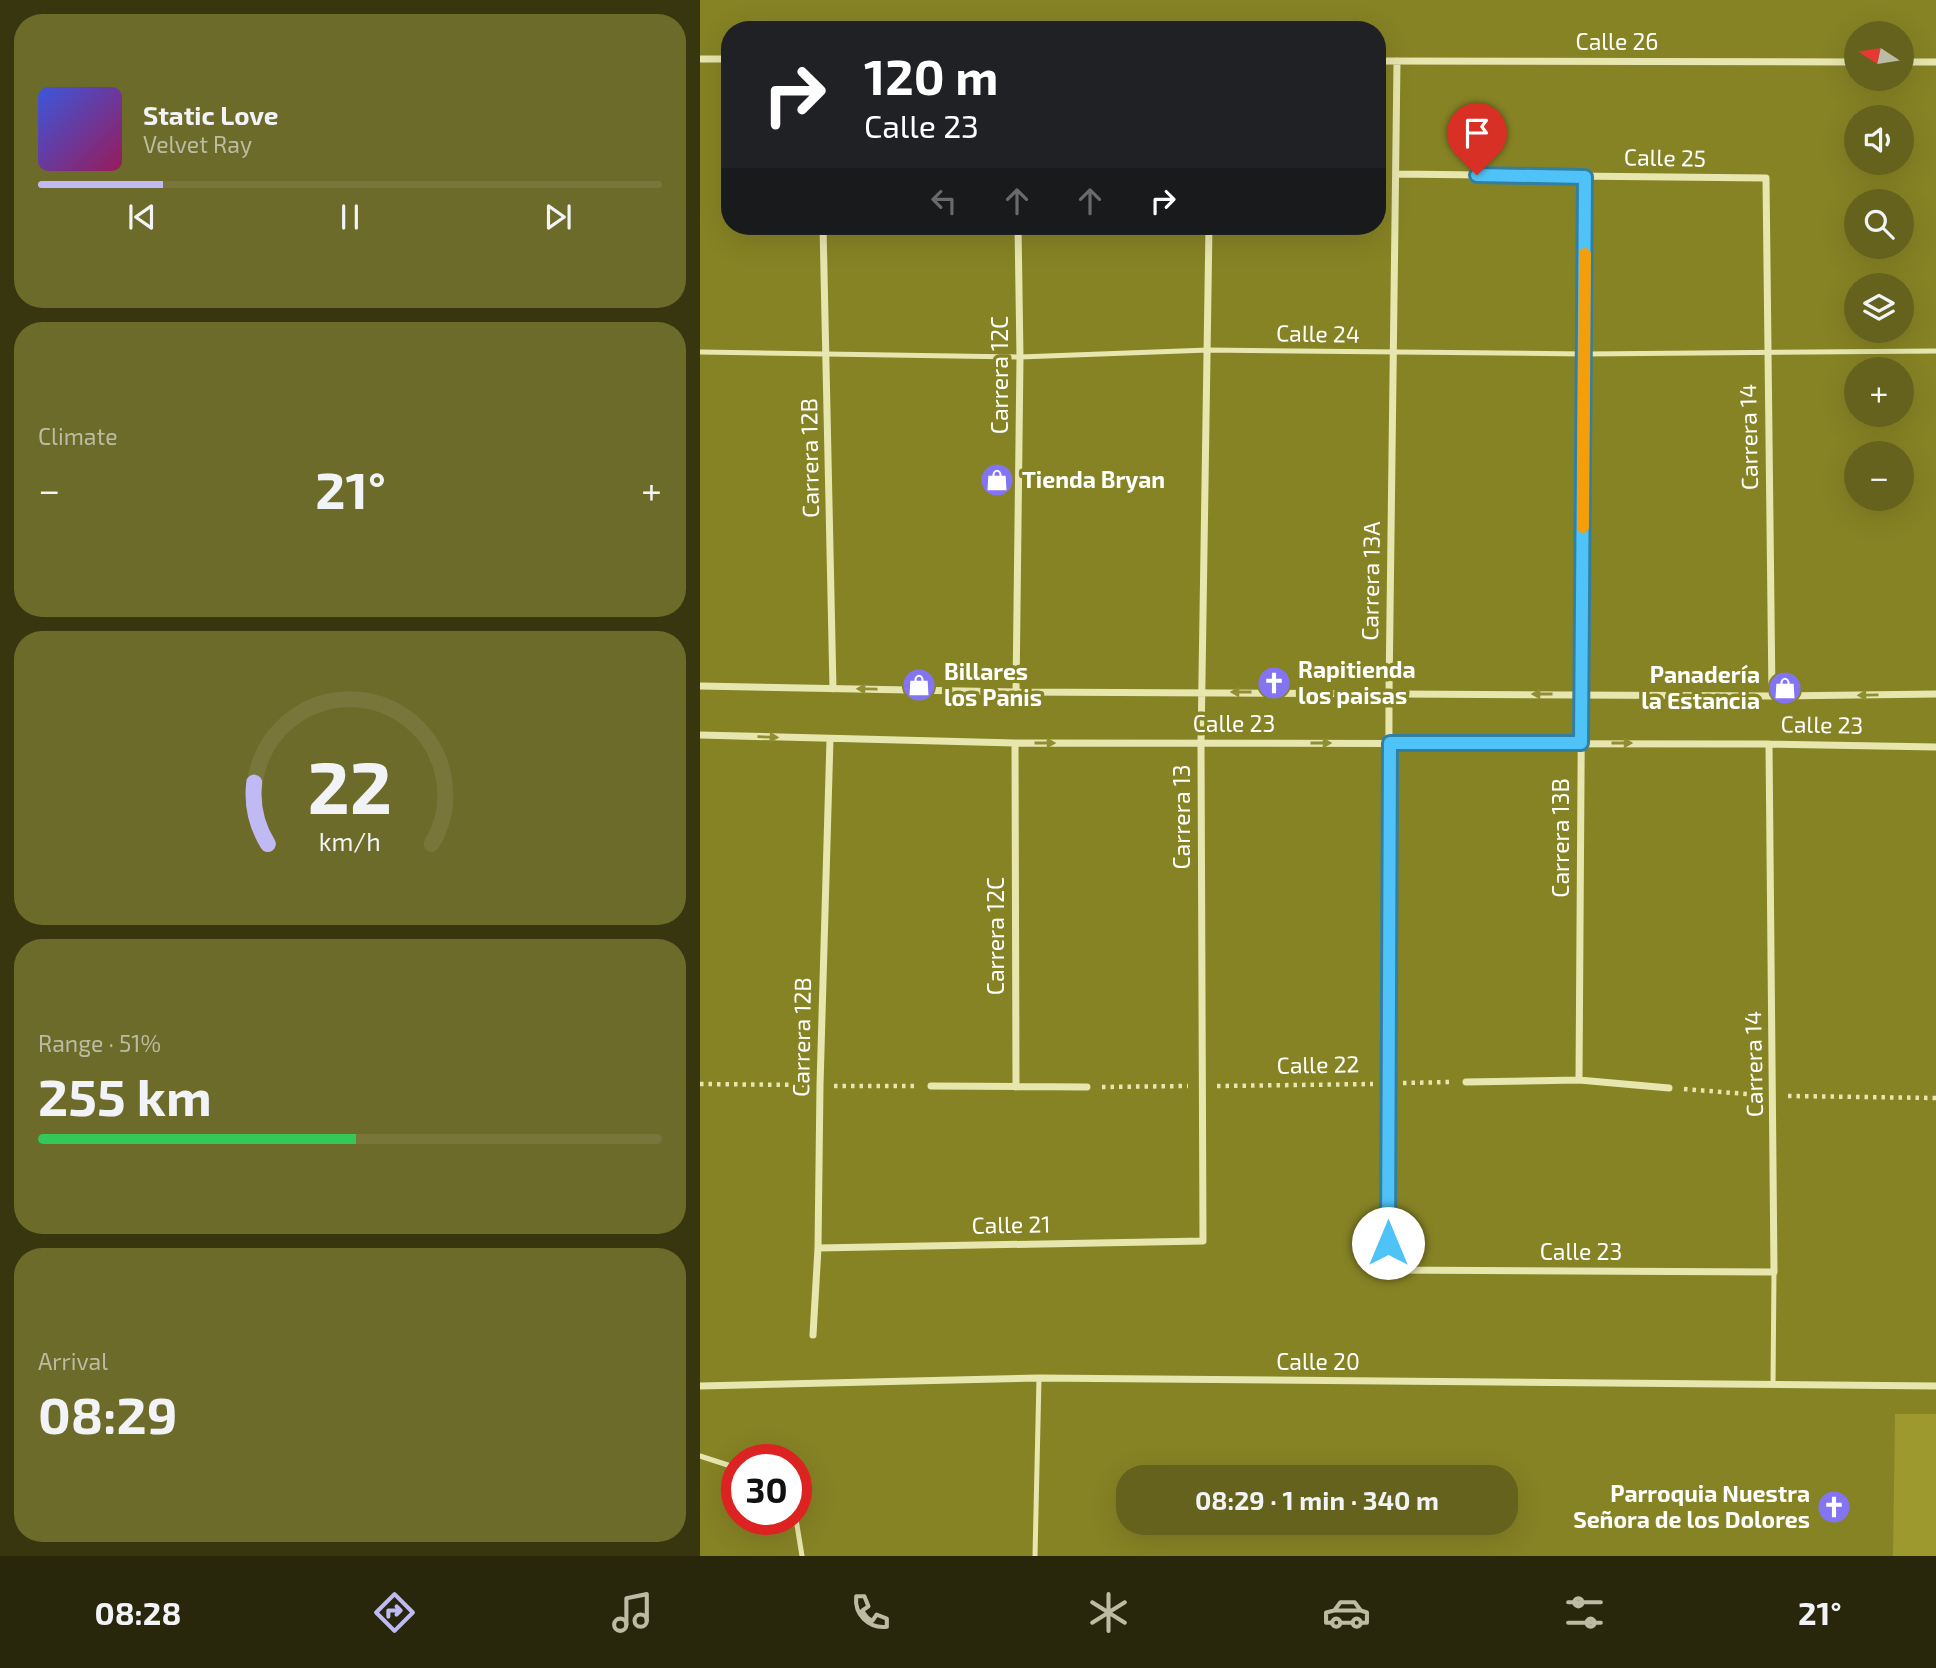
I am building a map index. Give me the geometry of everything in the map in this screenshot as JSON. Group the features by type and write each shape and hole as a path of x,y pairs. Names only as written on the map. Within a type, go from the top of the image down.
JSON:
{"street":[{"path":"700,59 721,59"},
{"name":"Calle 26","path":"1386,61 1844,62"},
{"name":"Carrera 13A","path":"1388,1270 1389,693 1397,61"},
{"path":"1914,62 1936,62"},
{"name":"Calle 25","path":"1396,174 1766,178"},
{"name":"Carrera 13B","path":"1579,1080 1585,177"},
{"name":"Carrera 14","path":"1766,178 1772,696"},
{"name":"Carrera 12B","path":"824,235 833,689"},
{"name":"Carrera 12C","path":"1016,692 1020,357 1018,235"},
{"name":"Carrera 13","path":"1203,1241 1201,743 1209,235"},
{"name":"Calle 23","path":"700,685 1016,692 1772,696 1936,694"},
{"name":"Calle 23","path":"700,735 1015,743 1581,743 1936,747"},
{"name":"Carrera 12B","path":"813,1335 818,1248 830,739"},
{"name":"Carrera 12C","path":"1015,743 1016,1087"},
{"name":"Carrera 14","path":"1769,744 1774,1272"},
{"path":"1466,1082 1579,1080 1669,1088"},
{"path":"932,1086 1087,1087"},
{"name":"Calle 21","path":"818,1248 1203,1241"},
{"name":"Calle 23","path":"1388,1270 1774,1272"},
{"name":"Calle 20","path":"700,1386 1038,1378 1936,1386"}],"lane":[{"name":"Calle 24","path":"700,352 1020,357 1208,350 1584,354 1936,351"},
{"name":"Carrera 14","path":"1773,1385 1774,1272"},
{"path":"1035,1556 1038,1378"},
{"path":"700,1456 721,1463"},
{"path":"799,1535 802,1556"}],"path":[{"name":"Calle 22","path":"1087,1087 1466,1082"},
{"path":"700,1084 932,1086"},
{"path":"1669,1088 1773,1096 1936,1098"}],"shaded area":[{"path":"1895,1414 1936,1414 1936,1556 1893,1556"}],"slow traffic":[{"path":"1583,527 1585,254"}],"place":[{"name":"Tienda Bryan","path":"997,480"},
{"name":"Rapitienda los paisas","path":"1274,683"},
{"name":"Billares los Panis","path":"919,685"},
{"name":"Panadería la Estancia","path":"1785,688"},
{"name":"Parroquia Nuestra Señora de los Dolores","path":"1834,1507"}],"route":[{"path":"1388,1243 1390,743 1581,743 1585,177 1477,175"}]}
